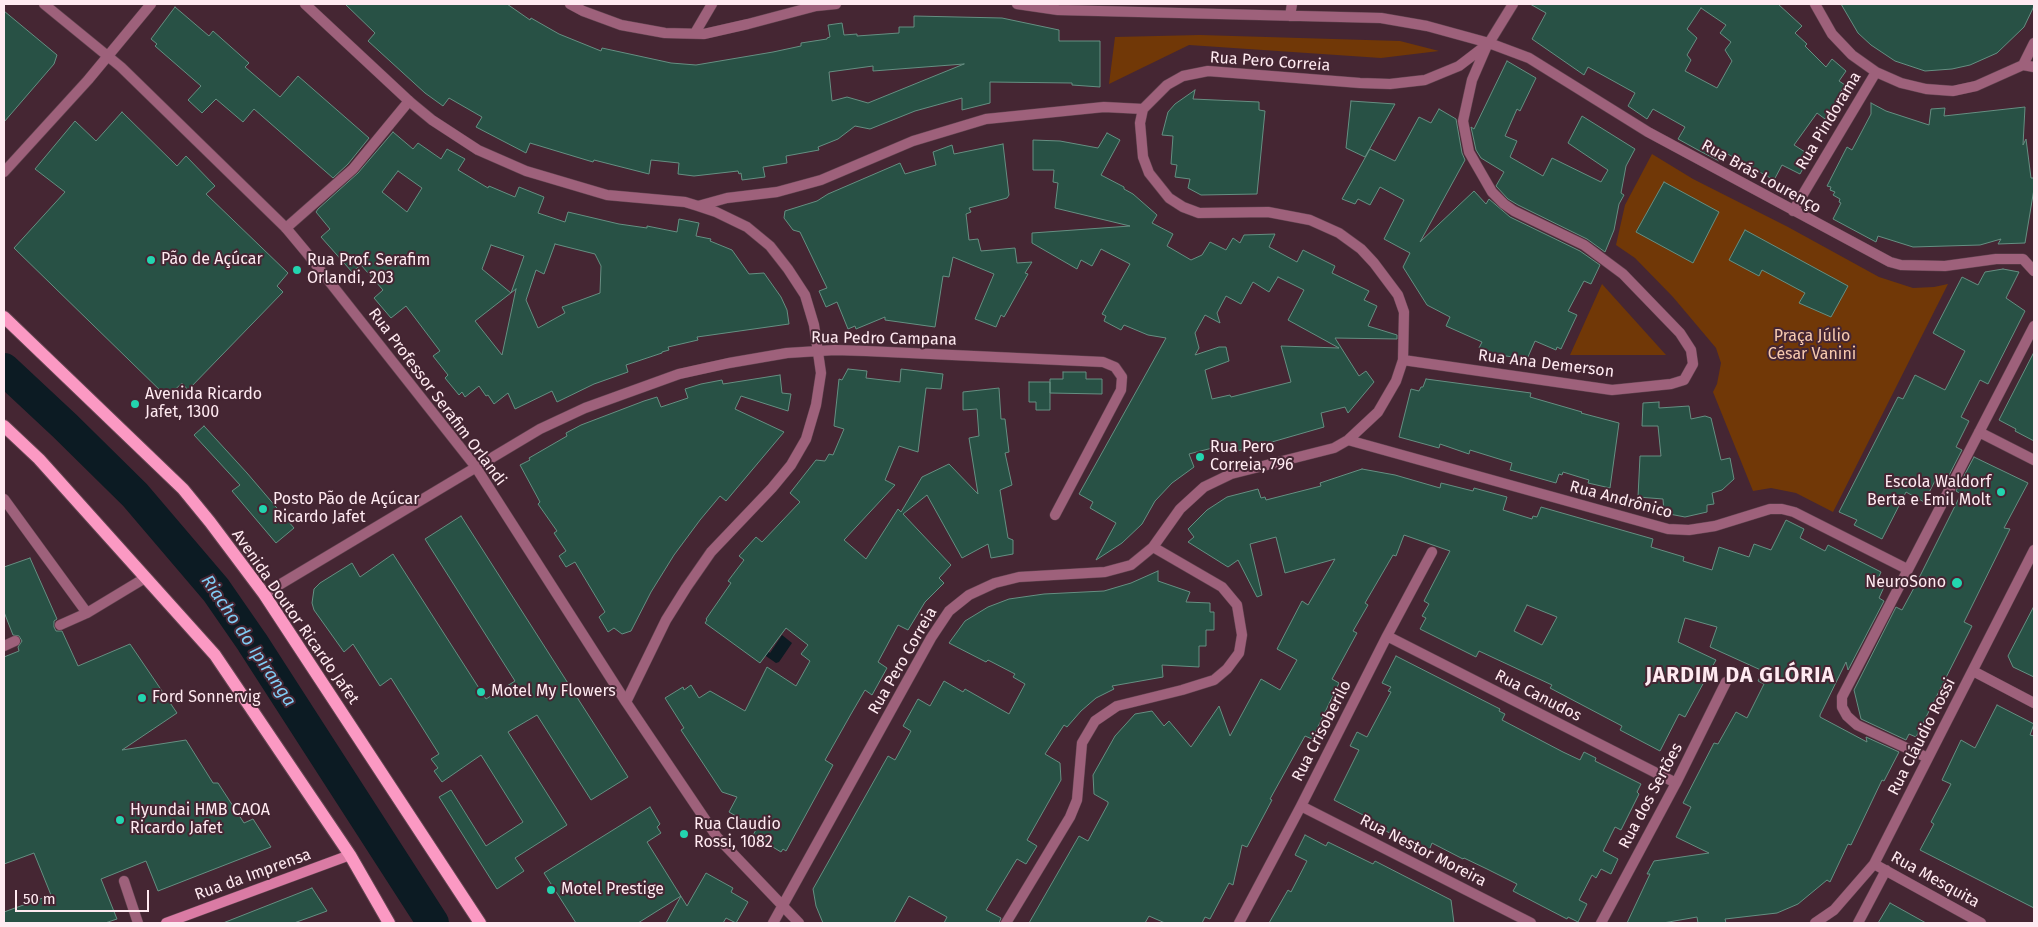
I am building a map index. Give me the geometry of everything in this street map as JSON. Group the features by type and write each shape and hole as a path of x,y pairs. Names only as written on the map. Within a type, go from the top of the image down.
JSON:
{"main road":[{"name":"Avenida Doutor Ricardo Jafet","path":"4,317 183,489 264,594 480,923"},
{"path":"4,426 38,460 215,655 350,855 389,923"}],"street":[{"name":"Rua Professor Serafim Orlandi","path":"44,4 121,67 286,228 476,466 626,702 718,837 782,906"},
{"path":"4,172 108,56 151,4"},
{"path":"305,4 409,101 432,120 478,150 526,172 606,195 685,202 716,212 747,227 770,246 805,295 814,325 821,373 816,405 806,439 791,465 711,552 686,588 666,620 626,702"},
{"path":"570,4 583,11 621,25 665,33 704,34 816,6 836,4"},
{"path":"695,33 712,4"},
{"name":"Rua Brás Lourenço","path":"1017,4 1058,10 1079,7 1381,18 1427,26 1489,42 1529,58 1648,132 1873,254 1901,265 1945,266 1996,259 2023,259 2034,271"},
{"path":"1290,16 1292,4"},
{"name":"Rua Pero Correia","path":"773,923 931,638 949,611 969,594 995,583 1019,577 1105,572 1130,565 1153,547 1180,509 1204,487 1230,474 1334,448 1348,440 1378,412 1396,381 1403,360 1404,312 1398,295 1374,263 1339,233 1310,220 1268,212 1199,213 1183,207 1169,198 1149,173 1143,157 1140,123 1143,109 1167,85 1175,80 1183,76 1208,71 1390,84 1424,80 1459,66 1489,42 1513,4"},
{"path":"1815,4 1832,34 1852,55 1876,72 1901,83 1926,89 1953,91 1976,86 2023,65 2034,68"},
{"name":"Rua Ana Demerson","path":"1403,360 1612,390 1671,384 1684,380 1693,364 1691,350 1680,333 1624,274 1584,245 1514,211 1492,192 1469,152 1463,121 1472,80 1489,42"},
{"path":"2023,65 2034,43"},
{"name":"Rua Pindorama","path":"1793,211 1876,72"},
{"path":"286,228 352,168 409,101"},
{"path":"698,206 727,198 777,192 821,180 913,141 986,119 1104,107 1143,109"},
{"path":"1928,758 1857,725 1846,716 1842,707 1842,697 2034,326"},
{"name":"Rua Pedro Campana","path":"264,594 476,466 540,429 585,408 678,374 787,353 866,351 1103,362 1115,367 1122,377 1122,390 1056,515"},
{"path":"1979,432 2034,460"},
{"name":"Rua Andrônico","path":"1348,440 1668,530 1690,530 1707,527 1770,509 1782,508 1794,512 1907,569"},
{"path":"4,499 87,613"},
{"path":"1006,923 1070,817 1077,800 1082,743 1095,721 1117,706 1214,680 1228,669 1240,653 1242,635 1237,605 1222,587 1153,547"},
{"name":"Rua Cláudio Rossi","path":"1815,923 1834,910 1874,864 2034,550"},
{"name":"Rua Crisoberilo","path":"1239,923 1302,806 1387,636 1432,552"},
{"path":"60,625 87,613 145,578"},
{"name":"Rua Canudos","path":"1387,636 1676,783"},
{"path":"4,646 15,640"},
{"path":"1973,671 2034,703"},
{"name":"Rua dos Sertões","path":"1601,923 1676,783 1726,682"},
{"name":"Rua Nestor Moreira","path":"1302,806 1531,923"},
{"name":"Rua da Imprensa","path":"166,923 350,855"},
{"name":"Rua Mesquita","path":"1874,864 1982,923"},
{"path":"1858,923 1886,870"},
{"path":"124,881 138,923"},
{"path":"782,906 800,923"}],"green space":[{"path":"1200,35 1400,41 1439,51 1381,58 1189,45 1109,84 1115,37"},
{"name":"Praça Júlio César Vanini","path":"1652,154 1693,179 1788,227 1879,277 1913,288 1948,284 1833,512 1796,493 1771,488 1753,491 1713,392 1717,384 1721,363 1716,348 1673,297 1635,258 1616,245 1625,205"},
{"path":"1602,284 1666,355 1570,355"}],"water":[{"path":"782,635 792,643 779,662 776,663 763,654 765,649 770,653"}],"building":[{"path":"345,4 507,4 530,20 531,18 559,34 601,51 602,48 671,63 696,65 773,52 801,46 801,43 827,39 830,37 828,25 842,23 844,35 857,34 857,36 899,33 899,27 914,27 914,16 1002,18 1059,30 1059,41 1100,41 1100,87 1072,85 1072,83 990,82 990,103 962,110 962,98 915,111 870,129 855,126 838,139 818,147 819,150 786,156 787,163 763,167 765,177 742,180 741,173 739,174 738,171 694,176 678,174 679,163 651,160 649,174 594,160 593,162 530,143 526,153 476,127 482,117 449,98 443,106 425,93 368,41 375,33","holes":["964,64 868,103 847,97 832,101 829,72 873,66 873,71"]},
{"path":"1530,4 1778,4 1802,26 1795,33 1826,67 1832,59 1846,71 1839,81 1845,85 1825,119 1817,113 1794,145 1809,157 1800,174 1782,165 1774,180 1724,152 1719,161 1678,139 1685,127 1653,109 1647,119 1628,106 1635,93 1588,67 1584,75 1532,39 1546,13","holes":["1701,8 1726,25 1720,33 1731,42 1725,50 1732,61 1717,88 1685,71 1691,60 1687,55 1697,38 1687,29"]},
{"path":"1841,4 2034,4 2034,6 2024,27 1997,53 1970,65 1952,69 1925,71 1895,61 1871,45 1858,33"},
{"path":"175,7 209,36 213,31 249,63 245,67 280,97 298,76 369,138 348,164 333,178 254,109 243,122 216,99 202,113 188,100 201,86 155,46 157,44 151,39"},
{"path":"4,11 57,55 54,64 4,122"},
{"path":"1507,61 1536,78 1520,111 1517,109 1505,136 1517,141 1510,157 1543,176 1552,158 1601,182 1608,170 1568,143 1582,116 1635,149 1626,166 1621,193 1624,195 1619,204 1614,230 1605,252 1587,239 1508,199 1496,186 1504,172 1481,158 1476,150 1471,127 1474,129"},
{"path":"1195,90 1193,99 1259,102 1259,110 1265,111 1257,194 1201,195 1188,188 1190,179 1175,177 1177,165 1171,164 1173,136 1162,135 1168,112 1175,104"},
{"path":"1351,101 1395,104 1365,157 1346,148"},
{"path":"1871,103 1886,111 1929,125 1931,109 1945,108 1944,116 2025,107 2023,145 2026,139 2031,178 2034,178 2034,189 2025,243 1998,244 2001,239 1980,245 1913,247 1878,236 1876,242 1833,219 1841,203 1839,202 1840,199 1833,195 1835,192 1830,190 1831,187 1827,186 1847,147 1852,150 1871,114"},
{"path":"1439,109 1456,119 1465,160 1420,242 1474,191 1486,204 1489,199 1510,217 1580,251 1600,265 1591,284 1584,281 1568,311 1577,315 1561,349 1557,347 1556,350 1535,341 1527,359 1485,353 1487,351 1479,348 1482,342 1446,326 1450,317 1427,305 1403,267 1410,253 1384,239 1404,200 1380,187 1370,205 1358,199 1355,204 1342,199 1370,149 1395,161 1419,117 1431,123"},
{"name":"Pão de Açúcar","path":"122,112 177,166 186,156 215,186 206,194 288,273 277,286 283,292 188,390 182,383 167,397 14,248 65,192 35,169 75,121 96,141"},
{"path":"393,132 413,149 418,143 441,159 447,149 465,159 458,170 488,188 489,186 515,197 519,187 544,197 538,213 565,222 568,212 619,224 647,228 647,226 677,232 679,219 699,223 696,236 711,239 710,241 732,250 749,274 764,273 781,297 787,310 789,324 697,337 698,340 668,347 669,350 662,353 626,365 628,372 594,384 557,402 552,391 515,409 508,393 494,404 479,386 465,397 462,392 459,395 445,378 448,375 433,356 440,351 406,306 391,318 374,298 383,290 361,265 352,272 321,237 330,229 316,212 358,173","holes":["398,171 422,188 407,212 382,192","555,244 595,254 601,266 600,293 562,307 565,313 538,328 526,300 536,270 544,274","491,245 524,256 511,293 482,269","516,289 502,355 475,321"]},
{"path":"1107,133 1120,140 1101,175 1124,187 1124,189 1133,194 1157,215 1152,223 1173,234 1167,246 1191,260 1202,255 1210,242 1226,250 1233,238 1240,243 1244,235 1275,234 1269,247 1297,262 1303,250 1335,266 1332,273 1369,291 1364,300 1377,306 1368,326 1397,335 1397,339 1335,338 1359,376 1366,371 1374,382 1348,413 1345,407 1321,413 1324,427 1251,448 1226,453 1224,445 1189,454 1194,467 1172,483 1155,501 1142,524 1122,543 1096,560 1116,523 1090,508 1093,502 1079,494 1166,338 1148,335 1124,325 1121,330 1104,321 1106,316 1102,314 1130,264 1101,249 1092,266 1081,260 1077,269 1032,243 1032,233 1130,226 1055,208 1058,183 1053,182 1054,170 1033,170 1033,140 1060,141 1098,148","holes":["1278,277 1304,290 1288,320 1339,348 1281,346 1291,382 1231,397 1230,395 1212,399 1205,370 1229,361 1226,347 1219,347 1195,355 1199,348 1195,333 1205,315 1220,323 1217,313 1226,296 1241,304 1253,282 1269,292"]},
{"path":"1003,144 1009,195 1007,198 969,208 971,212 966,214 969,240 978,239 981,251 1015,248 1017,263 1032,262 1025,273 1028,274 1004,317 1001,315 996,327 975,319 994,274 953,257 949,277 943,276 935,327 885,320 885,317 856,329 855,326 848,329 837,302 826,307 819,291 827,288 800,232 793,230 784,218 785,211 817,201 828,194 900,163 905,174 936,165 933,152 952,145 954,154"},
{"path":"1664,182 1719,212 1693,263 1636,232"},
{"path":"1745,230 1848,286 1831,317 1799,303 1805,293 1762,270 1759,276 1729,260"},
{"path":"2003,269 2019,272 2006,298 2025,311 1988,384 1980,380 1961,417 1969,421 1956,447 1962,450 1944,485 1935,481 1924,502 1906,492 1882,539 1854,525 1857,520 1839,512 1898,397 1903,399 1915,375 1945,390 1965,351 1933,333 1962,277 1978,285 1985,272"},
{"path":"2034,352 2034,441 1999,420"},
{"path":"848,369 867,371 866,378 900,382 901,369 943,374 941,389 926,388 918,452 899,446 885,480 895,485 844,540 866,559 898,509 901,512 922,477 949,464 978,494 969,438 979,436 977,409 963,410 963,392 999,388 1001,419 1005,419 1009,452 1005,453 1012,485 1000,490 1008,538 1013,540 1013,554 991,558 988,544 962,558 927,495 903,514 951,565 939,578 944,583 925,602 908,630 898,625 878,662 887,668 872,695 865,690 851,714 825,760 833,765 786,851 783,849 781,852 753,835 757,828 729,812 737,797 722,792 681,730 684,728 665,698 683,687 684,690 691,685 699,698 710,691 745,711 767,667 796,686 810,661 801,654 808,645 786,628 760,663 705,623 731,583 728,581 744,560 739,556 756,537 762,542 800,502 790,493 816,460 825,461 829,454 833,455 844,429 834,426 839,379 842,380"},
{"path":"1063,372 1086,372 1086,379 1102,379 1102,394 1050,393 1050,379 1063,379"},
{"path":"780,375 782,393 791,394 788,411 741,396 735,409 784,432 726,501 720,496 700,520 674,555 651,592 631,631 622,634 614,628 608,632 599,617 605,612 575,562 566,567 559,556 566,551 554,533 557,531 538,504 540,502 520,465 567,436 566,433 581,425 644,401 657,397 661,407 688,398 685,389 701,384 722,380 723,384"},
{"path":"1426,379 1531,393 1530,397 1619,423 1610,488 1588,483 1589,480 1563,472 1562,475 1559,474 1556,483 1510,470 1512,463 1470,450 1469,454 1440,444 1439,448 1399,437 1411,389 1419,391"},
{"path":"1029,382 1050,382 1050,410 1036,410 1036,402 1029,402"},
{"path":"1659,402 1659,408 1689,406 1691,419 1705,416 1711,418 1721,460 1730,458 1734,479 1722,490 1712,493 1714,504 1707,505 1707,512 1685,517 1664,513 1663,499 1638,497 1640,456 1661,456 1658,426 1642,426 1643,403"},
{"name":"Posto Pão de Açúcar Ricardo Jafet","path":"204,426 294,528 276,543 232,491 240,485 194,435"},
{"path":"1974,457 2028,483 2004,528 2010,529 1964,622 1972,626 1916,737 1909,734 1906,740 1861,719 1854,690 1896,607 1902,610 1915,586 1961,494 1956,491"},
{"path":"1362,469 1395,475 1440,488 1441,483 1473,491 1474,488 1507,497 1503,510 1532,519 1533,516 1537,517 1541,507 1653,539 1651,547 1684,557 1683,561 1712,570 1719,547 1749,557 1754,544 1771,550 1786,520 1804,529 1800,538 1825,551 1828,545 1881,572 1876,583 1884,587 1879,598 1884,601 1848,670 1846,662 1820,717 1867,742 1866,737 1899,752 1884,781 1882,780 1851,845 1848,844 1830,882 1827,880 1798,904 1777,913 1725,919 1726,923 1698,923 1697,917 1663,923 1627,923 1650,874 1647,874 1654,861 1709,853 1676,837 1691,807 1683,803 1714,743 1718,744 1736,712 1747,718 1764,684 1758,681 1763,671 1710,647 1717,627 1685,618 1678,642 1716,660 1685,717 1679,714 1660,751 1620,730 1622,726 1550,688 1552,685 1479,651 1476,657 1420,629 1426,618 1422,616 1429,604 1424,601 1450,551 1404,535 1396,556 1393,555 1365,603 1368,605 1353,631 1357,633 1332,679 1339,683 1312,739 1305,736 1270,799 1272,800 1247,847 1242,845 1233,885 1229,883 1210,919 1205,917 1202,923 1165,923 1149,916 1145,923 1029,923 1079,836 1088,841 1108,804 1108,802 1094,794 1093,775 1115,736 1135,714 1152,711 1164,726 1169,721 1191,747 1219,706 1230,736 1261,679 1280,690 1297,660 1277,649 1302,601 1308,605 1335,559 1285,573 1276,537 1250,544 1262,595 1257,597 1238,560 1228,567 1188,542 1194,537 1188,529 1207,510 1227,497 1258,489 1261,498 1265,497 1266,500 1321,486 1320,483","holes":["1527,605 1557,617 1542,645 1514,631"]},
{"path":"461,516 628,777 591,800 537,715 508,732 567,825 515,858 524,871 497,889 439,797 451,790 486,846 523,822 481,755 442,782 434,771 438,768 431,759 439,754 391,678 380,686 353,644 344,652 314,610 312,603 314,589 320,583 352,563 360,577 393,554 486,699 515,681 425,539"},
{"path":"30,558 57,619 54,621 54,627 56,631 62,631 78,666 130,644 177,713 122,750 186,740 213,783 218,783 244,823 253,819 271,847 158,891 146,861 101,879 117,919 105,923 4,923 4,912 51,895 34,853 4,864 4,657 19,651 18,647 22,641 19,636 13,635 4,612 4,567"},
{"path":"1158,571 1158,581 1190,592 1186,602 1210,603 1210,612 1214,612 1214,630 1206,630 1206,646 1199,646 1199,667 1162,665 1163,677 1112,686 1114,689 1096,698 1067,727 1064,725 1045,754 1060,763 1061,780 1027,840 1037,846 1026,864 1017,859 986,910 1001,918 999,923 944,923 947,917 909,896 894,923 823,923 816,906 813,889 888,756 895,760 911,731 903,726 918,699 930,706 944,681 963,692 965,689 1009,714 1025,684 1013,677 1015,674 949,643 965,621 988,607 1009,599 1044,594 1104,591 1131,583"},
{"path":"2034,606 2034,677 2013,667 2008,656"},
{"path":"1396,656 1500,709 1499,711 1505,714 1502,720 1563,752 1580,760 1584,752 1596,758 1595,761 1641,784 1637,792 1639,794 1621,830 1615,827 1603,851 1618,859 1611,874 1601,869 1596,878 1592,875 1579,900 1587,904 1578,922 1568,917 1567,919 1513,891 1517,884 1432,843 1428,853 1363,819 1365,816 1334,800 1359,750 1350,746 1357,732 1367,737 1391,692 1388,691 1391,687 1382,683"},
{"path":"1997,705 2034,724 2030,735 2034,736 2034,908 1920,850 1934,824 1931,822 1951,784 1942,780 1961,740 1975,748"},
{"path":"650,807 660,824 657,827 661,833 647,842 681,896 638,923 576,923 544,873"},
{"path":"1305,835 1326,846 1328,842 1373,864 1375,861 1451,900 1454,923 1269,923 1288,890 1291,892 1307,861 1295,855"},
{"path":"706,873 733,888 731,892 748,902 736,923 726,918 723,923 666,923 681,896 687,906"},
{"path":"312,888 327,911 294,923 223,923"},
{"path":"1890,903 1926,923 1878,923"}],"waterway":[{"name":"Riacho do Ipiranga","path":"4,369 135,495 216,590 252,642 433,923"}],"place":[{"name":"Pão de Açúcar","path":"151,260"},
{"name":"Rua Prof. Serafim Orlandi, 203","path":"297,270"},
{"name":"Avenida Ricardo Jafet, 1300","path":"135,404"},
{"name":"Rua Pero Correia, 796","path":"1200,457"},
{"name":"Escola Waldorf Berta e Emil Molt","path":"2001,492"},
{"name":"Posto Pão de Açúcar Ricardo Jafet","path":"263,509"},
{"name":"NeuroSono","path":"1957,583"},
{"name":"Motel My Flowers","path":"481,692"},
{"name":"Ford Sonnervig","path":"142,698"},
{"name":"Hyundai HMB CAOA Ricardo Jafet","path":"120,820"},
{"name":"Rua Claudio Rossi, 1082","path":"684,834"},
{"name":"Motel Prestige","path":"551,890"}],"district":[{"name":"JARDIM DA GLÓRIA","path":"1740,676"}]}
